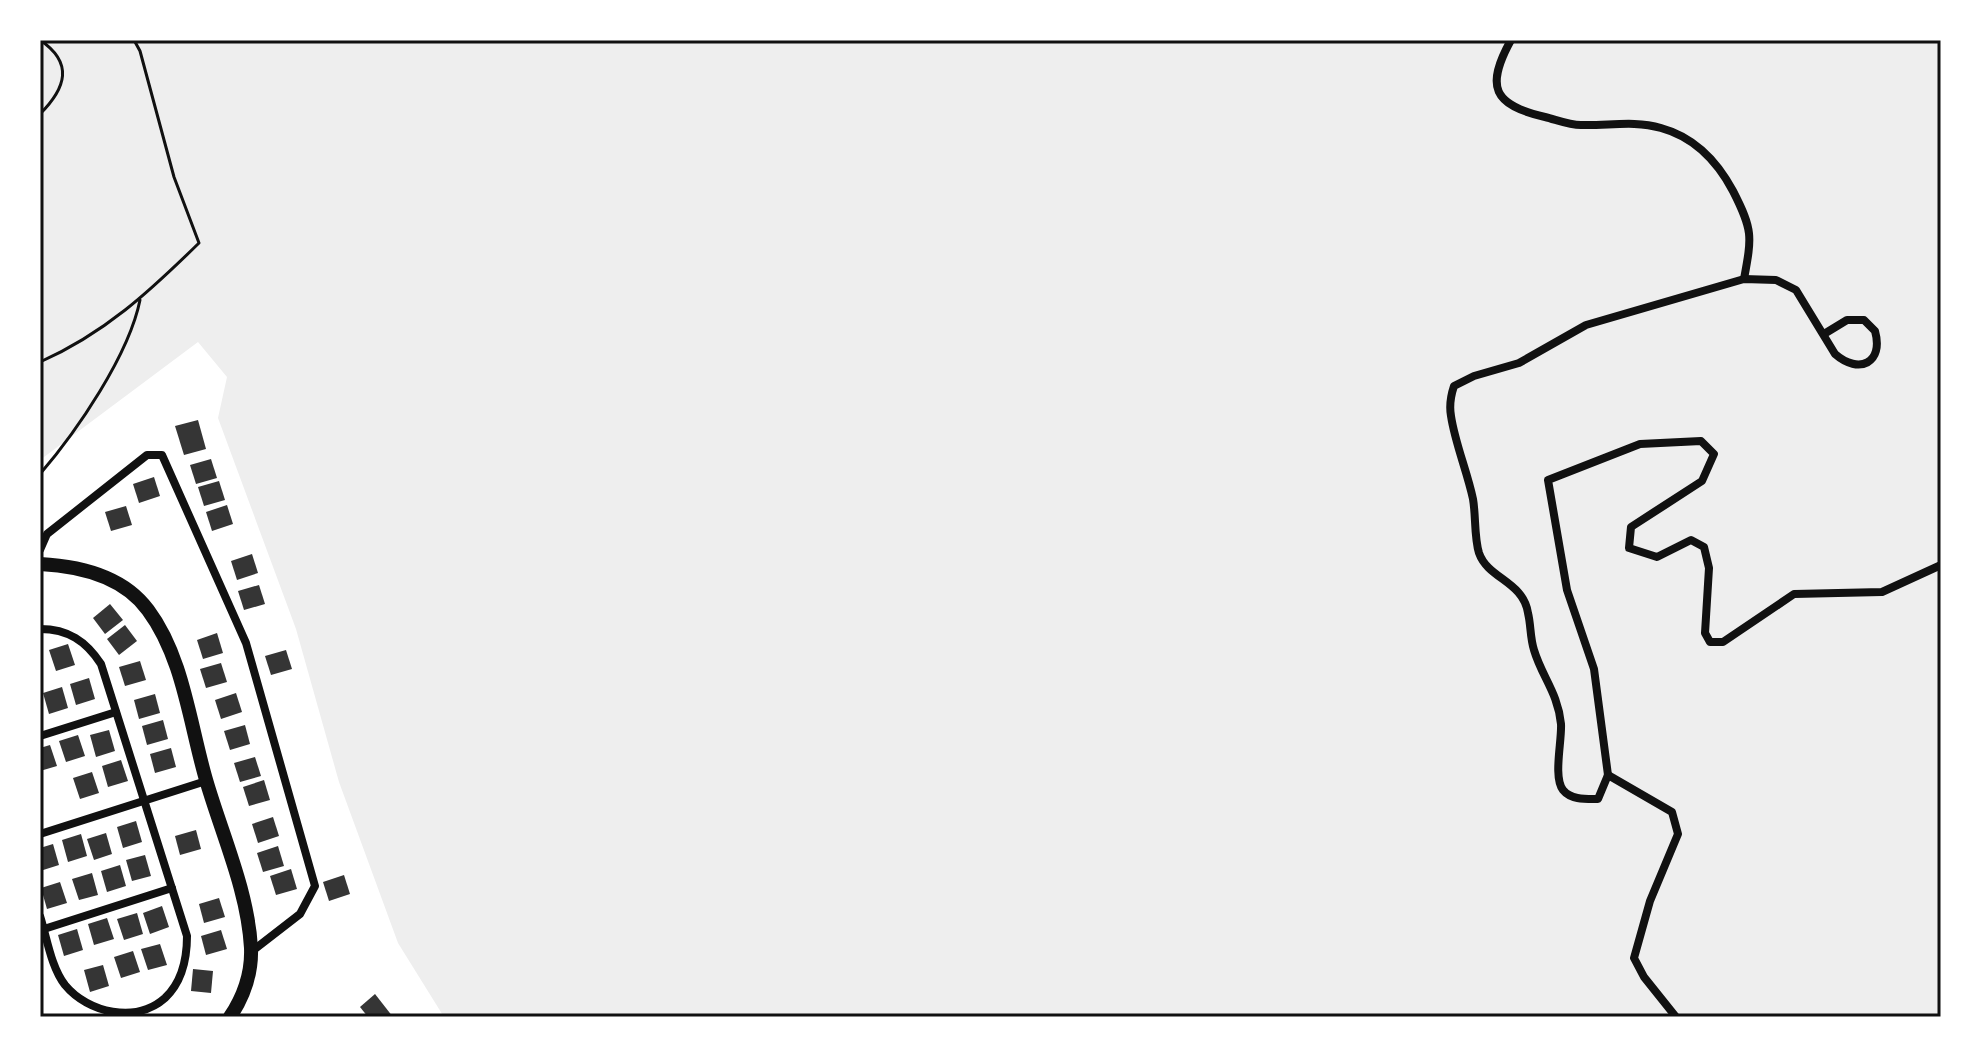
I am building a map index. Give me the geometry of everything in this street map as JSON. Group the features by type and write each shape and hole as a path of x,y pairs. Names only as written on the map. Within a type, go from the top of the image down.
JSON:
{"main road":[{"path":"40,564 73,565 118,582 148,610 173,655 206,781 248,916 251,952 245,994 230,1017"}],"street":[{"path":"1511,40 1498,63 1496,78 1507,104 1520,111 1579,125 1622,123 1662,128 1682,136 1711,157 1723,172 1747,222 1751,242 1744,279"},
{"path":"1824,334 1847,320 1864,320 1875,331 1878,350 1873,359 1863,365 1852,366 1835,354 1796,290 1776,280 1744,279 1586,325 1519,363 1474,376 1454,386 1450,415 1467,467 1479,554 1526,601 1534,649 1552,688 1561,726 1558,777 1562,790 1571,796 1598,799 1608,775 1594,669 1567,590 1548,480 1640,444 1701,441 1708,447 1714,454 1702,481 1631,527 1629,548 1657,557 1691,540 1704,547 1709,568 1705,633 1710,642 1723,642 1794,594 1882,592 1941,565"},
{"path":"40,550 47,534 147,455 162,455 246,643 315,886 300,914 251,952"},
{"path":"40,629 69,633 85,642 101,664 187,936 187,958 177,982 165,998 149,1007 131,1012 94,1008 66,986 57,972 40,916"},
{"path":"40,736 116,712"},
{"path":"1608,775 1672,812 1678,834 1650,901 1634,958 1644,977 1676,1017"},
{"path":"40,834 206,781"},
{"path":"44,929 172,888"},
{"path":"40,951 50,948"}],"path":[{"path":"40,40 54,50 62,72 57,96 40,114"},
{"path":"40,362 68,349 140,300 199,243 174,177 140,51 134,40"},
{"path":"40,474 80,423 128,340 136,322 140,300"}],"shaded area":[{"path":"40,40 1941,40 1941,1017 444,1017 398,943 339,782 296,629 218,418 227,377 198,342 40,460"}],"building":[{"path":"198,420 206,449 184,455 175,426"},
{"path":"211,459 217,478 196,484 190,465"},
{"path":"154,477 160,496 139,503 133,484"},
{"path":"219,481 225,500 204,506 198,487"},
{"path":"227,505 233,524 212,531 206,512"},
{"path":"126,506 132,525 111,531 105,512"},
{"path":"252,554 258,573 237,580 231,561"},
{"path":"259,585 265,604 244,610 238,591"},
{"path":"110,604 123,620 105,634 93,618"},
{"path":"125,625 137,641 119,655 107,639"},
{"path":"217,633 223,653 203,659 197,640"},
{"path":"68,644 75,665 56,671 49,650"},
{"path":"286,650 292,669 271,675 265,656"},
{"path":"140,661 146,680 125,686 119,667"},
{"path":"221,663 227,682 206,688 200,669"},
{"path":"89,678 95,699 76,705 70,684"},
{"path":"62,687 68,708 49,714 43,693"},
{"path":"236,693 242,712 221,719 215,700"},
{"path":"155,694 160,713 139,719 134,700"},
{"path":"163,720 168,739 147,745 142,726"},
{"path":"245,725 250,744 230,750 224,731"},
{"path":"109,730 115,751 96,757 90,735"},
{"path":"78,735 85,756 66,762 59,741"},
{"path":"50,745 57,766 40,771 40,748"},
{"path":"171,748 176,767 155,773 150,754"},
{"path":"255,757 261,776 240,782 234,763"},
{"path":"121,760 128,781 108,787 102,766"},
{"path":"92,772 99,793 80,799 73,778"},
{"path":"264,780 270,800 249,806 243,787"},
{"path":"273,817 279,836 258,843 252,824"},
{"path":"136,821 142,842 123,848 117,827"},
{"path":"196,830 201,849 180,855 175,836"},
{"path":"106,833 112,854 94,860 87,839"},
{"path":"81,834 87,856 68,862 62,840"},
{"path":"53,844 59,865 40,871 40,848"},
{"path":"278,846 284,866 263,872 257,853"},
{"path":"145,855 151,876 132,881 126,860"},
{"path":"120,865 126,886 107,892 101,871"},
{"path":"291,869 297,889 276,895 270,876"},
{"path":"92,873 98,895 79,900 72,879"},
{"path":"344,875 350,894 329,901 323,882"},
{"path":"60,882 67,903 47,909 41,888"},
{"path":"219,898 225,917 204,923 199,904"},
{"path":"162,906 169,927 150,934 143,913"},
{"path":"137,913 143,934 124,940 117,919"},
{"path":"107,918 114,939 94,945 88,924"},
{"path":"77,929 83,950 64,956 58,935"},
{"path":"221,930 227,949 206,955 201,936"},
{"path":"160,944 167,965 148,970 141,949"},
{"path":"133,951 140,972 121,978 114,957"},
{"path":"103,965 109,986 90,992 84,970"},
{"path":"193,969 213,971 211,993 191,991"},
{"path":"375,994 393,1017 368,1017 360,1007"}]}
